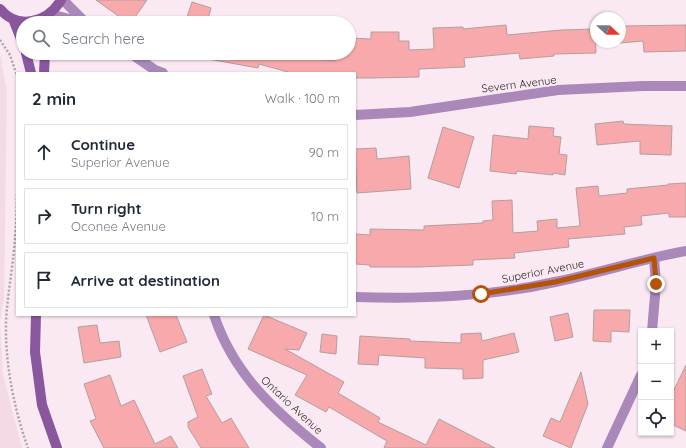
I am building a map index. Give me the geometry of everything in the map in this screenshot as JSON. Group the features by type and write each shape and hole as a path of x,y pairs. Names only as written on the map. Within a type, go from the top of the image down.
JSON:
{"street":[{"path":"50,16 62,0 79,16"},
{"path":"0,9 12,19 16,28"},
{"path":"12,19 16,20"},
{"path":"28,60 31,72"},
{"path":"44,72 45,60"},
{"path":"140,60 157,72"},
{"name":"Severn Avenue","path":"356,115 410,112 558,90 643,86 686,86"},
{"name":"Superior Avenue","path":"356,298 456,297 507,291 555,282 686,251"},
{"path":"652,328 656,284 654,258"},
{"path":"36,316 35,352 42,405 57,448"},
{"name":"Ontario Avenue","path":"214,316 231,354 252,386 287,420 321,448"},
{"path":"607,448 638,381"}],"path":[{"path":"0,40 10,55 16,73"},
{"path":"16,218 6,335 16,406 28,448"}],"shaded area":[{"path":"0,54 7,91 4,299 0,322"},
{"path":"0,322 3,374 22,448 0,448"}],"building":[{"path":"96,0 147,0 136,16 118,16"},
{"path":"192,2 211,8 209,16 187,16"},
{"path":"506,25 507,35 590,29 590,48 596,48 596,53 554,54 554,56 520,59 519,53 464,58 465,67 419,69 419,77 371,78 356,78 356,72 288,72 259,64 258,68 214,60 356,60 356,38 371,39 371,32 399,32 399,41 409,41 409,50 434,49 433,28 463,27 463,29"},
{"path":"686,25 686,51 644,52 643,41 626,42 626,26"},
{"path":"623,121 624,124 672,126 671,155 640,154 640,141 597,145 595,124"},
{"path":"529,126 554,128 553,136 561,137 559,154 567,155 565,175 517,171 516,174 490,171 493,135 528,139"},
{"path":"443,127 474,137 459,188 428,178"},
{"path":"376,148 377,159 409,156 411,189 357,193 356,149"},
{"path":"686,183 686,217 669,217 669,213 641,216 642,225 624,227 625,234 568,239 569,247 514,253 515,258 473,260 473,265 370,267 370,265 356,264 356,234 370,235 370,229 424,230 424,226 483,223 483,221 493,220 492,201 512,200 513,233 538,231 537,221 557,219 557,228 580,226 576,188 598,186 599,196 627,193 627,189"},
{"path":"594,310 630,310 629,332 611,331 611,342 593,341"},
{"path":"568,313 573,337 555,341 550,317"},
{"path":"146,316 176,316 187,342 160,352"},
{"path":"264,316 266,316 307,333 299,350 285,349 344,382 338,393 380,418 378,422 426,445 439,419 495,448 384,448 387,441 329,407 326,412 295,395 307,375 248,349"},
{"path":"97,325 100,343 119,341 121,357 84,363 78,327"},
{"path":"481,333 482,341 514,333 519,352 483,360 483,378 463,379 463,369 425,368 425,358 379,355 378,365 358,364 360,336 410,339 410,341 461,343 461,334"},
{"path":"322,334 337,336 336,354 320,352"},
{"path":"686,365 686,431 674,425 674,390"},
{"path":"202,369 212,394 206,396 222,423 231,418 249,448 201,448 188,427 188,422 198,417 183,376"},
{"path":"581,372 588,404 571,448 543,436 551,418 560,422"},
{"path":"110,375 121,406 134,400 155,444 171,436 178,448 104,448 90,421 96,419 84,384"}],"route":[{"path":"481,294 507,291 555,282 654,258 656,284"}]}
